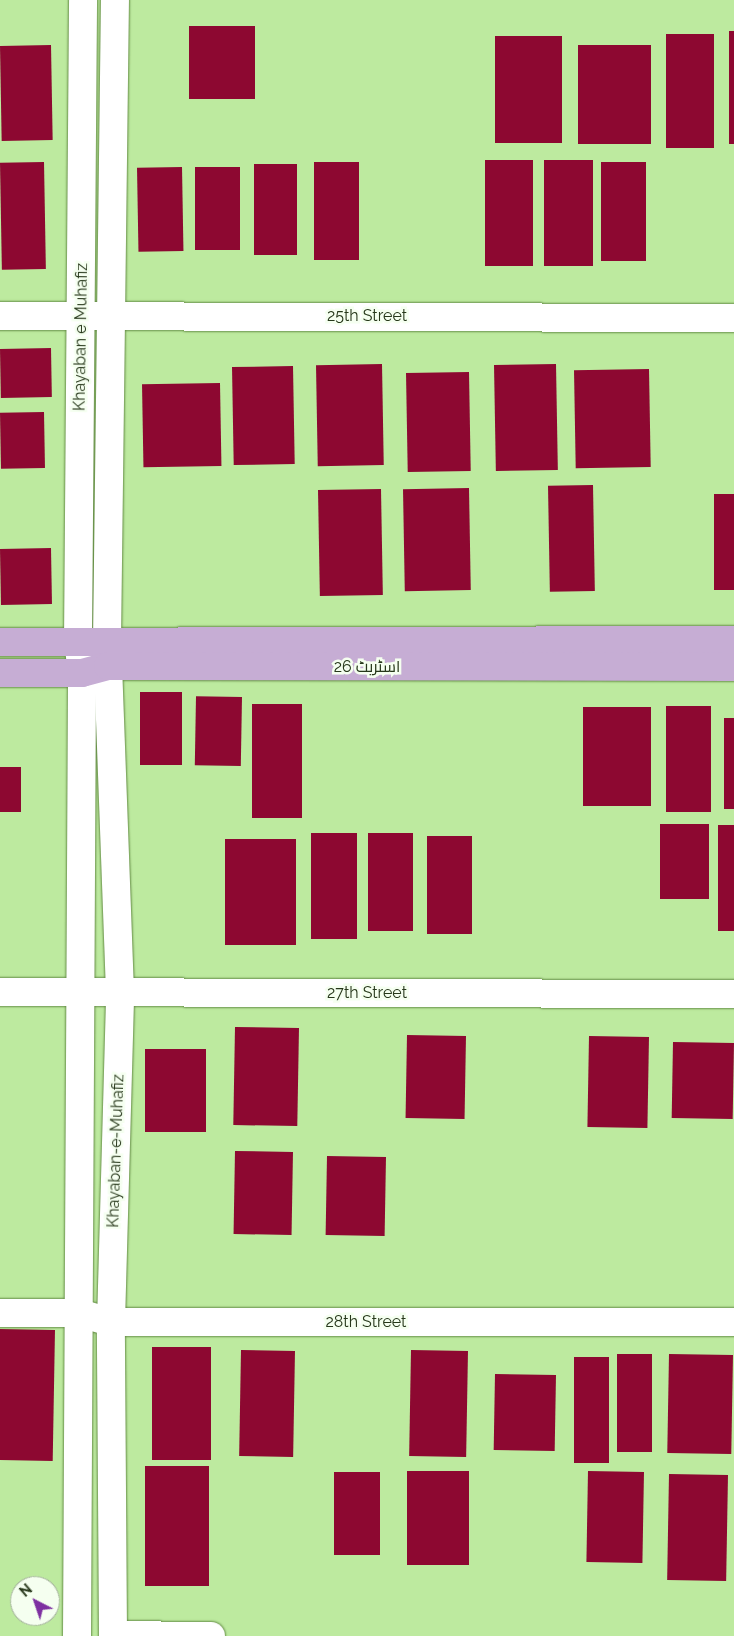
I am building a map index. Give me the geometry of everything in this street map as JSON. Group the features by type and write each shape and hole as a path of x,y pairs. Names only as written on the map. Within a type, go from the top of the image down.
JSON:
{"main road":[{"name":"اسٹریٹ 26","path":"0,673 99,661 734,640"},
{"name":"اسٹریٹ 26","path":"0,642 78,642 99,661 734,667"}],"street":[{"name":"Khayaban e Muhafiz","path":"78,642 83,0"},
{"name":"Khayaban e Muhafiz","path":"99,661 112,315 114,0"},
{"name":"25th Street","path":"0,316 734,318"},
{"path":"77,1636 80,992 99,661"},
{"name":"Khayaban-e-Muhafiz","path":"99,661 120,992 111,1322 113,1636"},
{"name":"27th Street","path":"0,992 734,994"},
{"name":"28th Street","path":"0,1313 79,1313 111,1322 734,1322"},
{"path":"113,1636 211,1636"}],"building":[{"path":"189,26 255,26 255,99 189,99"},
{"path":"729,31 734,31 734,144 729,144"},
{"path":"666,34 714,34 714,148 666,148"},
{"path":"495,36 562,36 562,143 495,143"},
{"path":"51,45 53,140 2,141 0,46"},
{"path":"578,45 651,45 651,144 578,144"},
{"path":"485,160 533,160 533,266 485,266"},
{"path":"544,160 593,160 593,266 544,266"},
{"path":"44,162 46,269 2,270 0,163"},
{"path":"314,162 359,162 359,260 314,260"},
{"path":"601,162 646,162 646,261 601,261"},
{"path":"254,164 297,164 297,255 254,255"},
{"path":"182,167 183,251 138,252 137,168"},
{"path":"195,167 240,167 240,250 195,250"},
{"path":"51,348 52,397 1,398 0,349"},
{"path":"382,364 384,465 318,466 316,365"},
{"path":"556,364 558,470 496,471 494,365"},
{"path":"293,366 295,464 234,465 232,367"},
{"path":"649,369 651,467 576,468 574,370"},
{"path":"469,372 471,471 408,472 406,373"},
{"path":"220,383 221,466 143,467 142,384"},
{"path":"44,412 45,468 1,469 0,413"},
{"path":"593,485 595,591 550,592 548,486"},
{"path":"469,488 471,590 405,591 403,489"},
{"path":"381,489 383,595 320,596 318,490"},
{"path":"714,494 734,494 734,590 714,590"},
{"path":"51,548 52,604 1,605 0,549"},
{"path":"140,692 182,692 182,765 140,765"},
{"path":"196,696 242,697 241,766 195,765"},
{"path":"252,704 302,704 302,818 252,818"},
{"path":"666,706 711,706 711,812 666,812"},
{"path":"583,707 651,707 651,806 583,806"},
{"path":"724,718 734,718 734,809 724,809"},
{"path":"0,767 21,767 21,812 0,812"},
{"path":"660,824 709,824 709,899 660,899"},
{"path":"718,825 734,825 734,931 718,931"},
{"path":"311,833 357,833 357,939 311,939"},
{"path":"368,833 413,833 413,931 368,931"},
{"path":"427,836 472,836 472,934 427,934"},
{"path":"225,839 296,839 296,945 225,945"},
{"path":"235,1027 299,1028 297,1126 233,1125"},
{"path":"407,1035 466,1036 465,1119 406,1118"},
{"path":"589,1036 649,1037 647,1128 587,1127"},
{"path":"673,1042 734,1043 733,1119 672,1118"},
{"path":"145,1049 206,1049 206,1132 145,1132"},
{"path":"235,1151 293,1152 292,1235 234,1234"},
{"path":"327,1156 386,1157 385,1236 326,1235"},
{"path":"0,1329 55,1330 53,1461 0,1460"},
{"path":"152,1347 211,1347 211,1460 152,1460"},
{"path":"241,1350 295,1351 293,1457 239,1456"},
{"path":"411,1350 468,1351 466,1457 409,1456"},
{"path":"617,1354 652,1354 652,1452 617,1452"},
{"path":"669,1354 733,1355 731,1454 667,1453"},
{"path":"574,1357 609,1357 609,1463 574,1463"},
{"path":"495,1374 556,1375 555,1451 494,1450"},
{"path":"145,1466 209,1466 209,1586 145,1586"},
{"path":"407,1471 469,1471 469,1565 407,1565"},
{"path":"588,1471 644,1472 642,1563 586,1562"},
{"path":"334,1472 380,1472 380,1555 334,1555"},
{"path":"669,1474 728,1475 726,1581 667,1580"}]}
